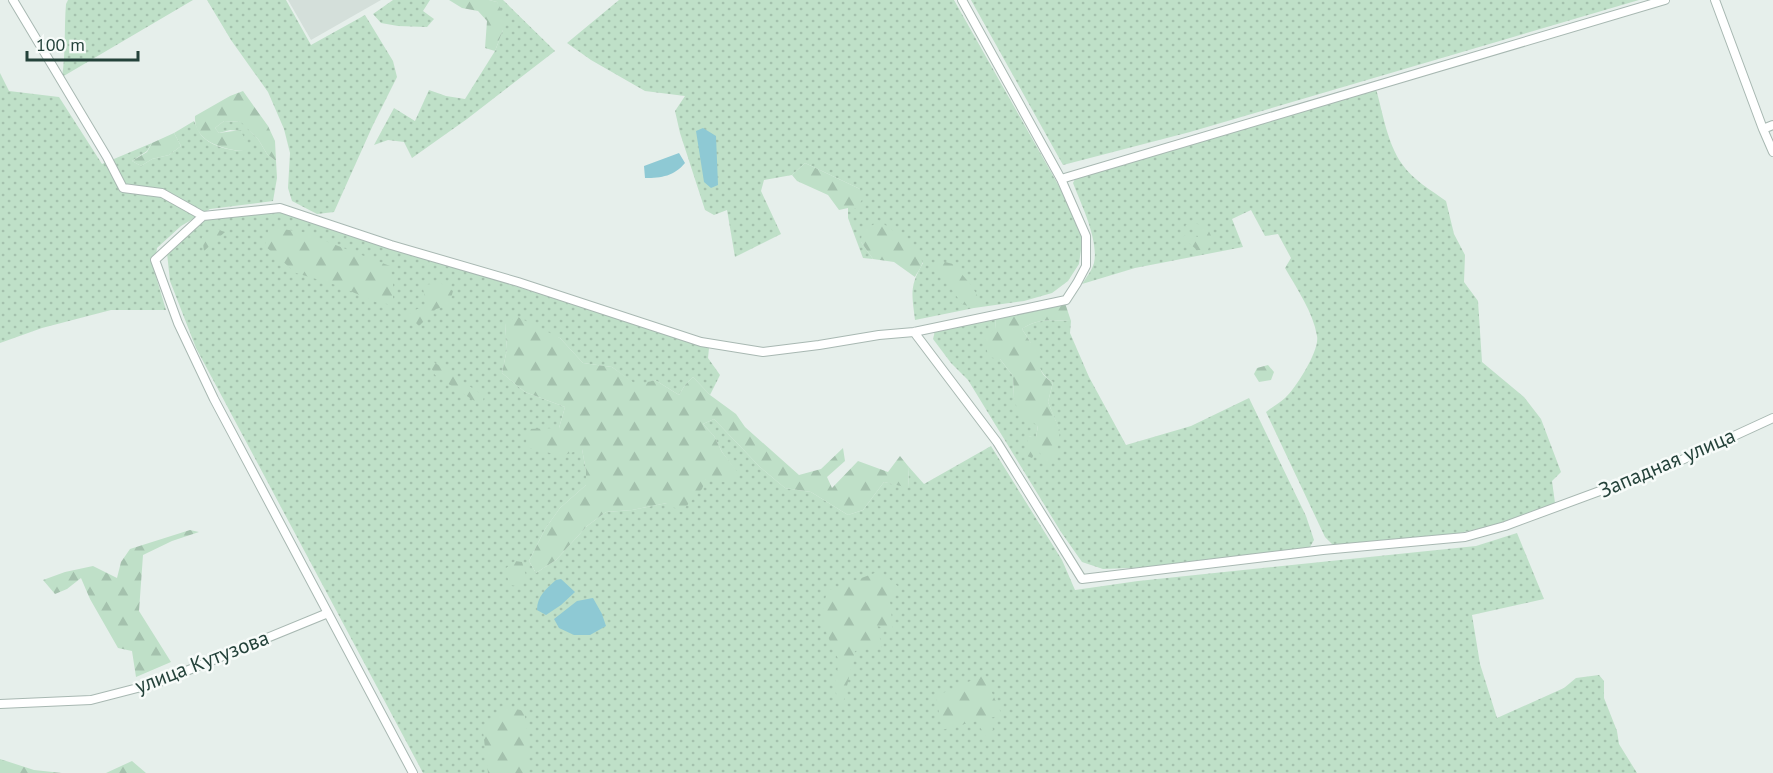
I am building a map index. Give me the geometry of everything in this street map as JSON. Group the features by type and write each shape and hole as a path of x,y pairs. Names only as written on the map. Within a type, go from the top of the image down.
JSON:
{"street":[{"path":"13,0 107,157 123,188 162,193 204,216 280,208 701,342 763,352 914,332 1066,300 1077,283 1086,266 1086,236 1060,179 962,0"},
{"path":"1060,179 1665,0"},
{"path":"1715,0 1762,129 1773,152"},
{"path":"1762,129 1773,125"},
{"path":"204,216 155,260 178,323 209,389 413,773"},
{"name":"Западная улица","path":"914,332 997,442 1082,579 1323,550 1465,537 1505,526 1673,464 1773,418"},
{"name":"улица Кутузова","path":"0,704 91,700 157,683 328,613"}],"shaded area":[{"path":"288,0 381,0 311,40"}],"green space":[{"path":"68,0 193,0 62,77"},
{"path":"207,0 286,0 311,45 365,15 393,61 397,77 334,212 317,214 292,201 288,188 290,153 284,129 268,92 231,40"},
{"path":"393,0 430,0 423,11 434,19 427,27 381,23 373,14"},
{"path":"449,0 497,2 504,14 503,30 495,51 485,48 487,21 478,11 462,8"},
{"path":"489,0 503,0 555,51 412,158 404,142 388,140 374,145 394,108 415,121 429,90 465,99 495,51 503,30 497,2"},
{"path":"619,0 954,0 1073,211 1083,236 1079,264 1068,281 1052,293 1024,301 915,320 913,291 915,278 923,263 861,242 873,259 863,258 848,218 848,208 860,189 805,163 792,175 764,180 761,191 781,234 735,257 727,210 714,215 705,210 680,133 675,111 685,96 645,91 591,60 567,43"},
{"path":"971,0 1639,0 1190,132 1063,165"},
{"path":"0,73 9,91 59,97 102,164 152,143 147,151 132,161 141,166 152,159 169,155 181,146 174,133 194,121 202,136 213,144 230,150 247,151 241,131 230,130 219,133 215,128 224,121 242,122 258,139 267,154 276,161 277,178 273,201 210,209 181,226 157,248 154,270 166,310 111,310 42,328 0,343"},
{"path":"1376,89 1389,137 1402,164 1417,180 1446,201 1454,234 1465,255 1464,282 1478,301 1482,362 1524,397 1541,419 1561,472 1552,481 1555,503 1501,524 1459,533 1351,545 1332,544 1325,537 1266,412 1290,393 1311,359 1317,342 1315,327 1308,309 1285,268 1291,258 1278,234 1265,236 1251,210 1232,219 1243,247 1135,268 1082,284 1093,266 1095,254 1092,233 1073,183 1076,177"},
{"path":"243,91 268,126 275,141 276,161 267,154 258,139 241,122 224,121 215,128 219,133 241,130 248,151 221,147 205,139 199,133 195,116"},
{"path":"174,133 181,146 169,155 152,159 141,166 132,161 147,152 152,143"},
{"path":"805,163 860,189 863,198 857,208 839,210 828,195 797,181 792,175"},
{"path":"280,211 709,348 708,358 720,375 710,395 693,377 679,395 655,380 637,386 612,367 583,363 560,338 505,323 507,349 502,373 525,392 565,407 559,428 582,449 586,471 586,485 560,508 545,529 529,561 536,573 556,560 587,526 606,512 632,510 667,503 706,479 739,475 722,452 714,436 703,424 714,419 760,467 785,488 811,492 848,515 863,510 884,482 909,487 908,466 924,484 991,446 1062,560 1075,590 1138,581 1476,546 1517,533 1544,599 1472,615 1480,664 1497,718 1564,688 1576,678 1599,675 1604,681 1604,698 1617,731 1619,744 1637,773 423,773 196,348 170,281 167,253 205,219"},
{"path":"878,220 918,253 922,264 915,277 894,262 873,259 861,242 862,227 873,225"},
{"path":"1191,222 1207,227 1212,238 1208,250 1197,250 1182,237 1188,234 1198,237 1197,231 1185,226"},
{"path":"269,227 302,232 390,266 393,305 376,302 336,285 296,273 265,246"},
{"path":"213,228 225,232 204,251 202,237"},
{"path":"941,261 953,264 972,286 980,301 974,308 962,304 948,284 931,267"},
{"path":"441,283 453,291 449,305 436,309 419,326 408,315 427,305 422,285"},
{"path":"1065,303 1071,321 1039,321 1022,329 1031,343 1040,347 1039,363 1042,372 1053,382 1048,402 1060,431 1056,456 1049,466 1037,449 1032,458 1027,456 1028,436 1036,437 1038,426 1018,412 1014,398 1013,376 1000,359 988,357 985,338 995,329 996,317"},
{"path":"518,317 560,338 583,363 612,367 637,385 655,380 679,395 693,377 710,395 736,414 745,427 799,475 821,469 843,448 845,461 827,477 832,488 858,461 888,472 900,456 908,466 909,488 884,482 863,510 848,515 811,492 785,488 760,467 714,419 703,424 714,436 722,452 740,475 731,483 706,479 702,489 681,512 667,503 632,510 606,512 587,526 556,560 536,573 529,561 545,529 560,508 586,485 586,471 582,449 562,456 526,447 527,429 559,428 565,407 525,392 502,373 507,349 505,323"},
{"path":"996,317 995,329 1000,359 1013,376 1014,398 1038,425 1036,438 1028,436 1037,449 1060,432 1048,402 1053,382 1042,371 1022,329 1039,321 1071,321 1070,333 1089,377 1126,445 1191,426 1249,398 1306,516 1314,540 1310,547 1292,553 1157,567 1103,569 1082,562 1061,532 968,380 951,363 933,339 935,331"},
{"path":"425,356 484,396 482,406 435,375"},
{"path":"1268,365 1274,372 1271,380 1259,382 1254,374 1257,368"},
{"path":"190,530 199,532 172,541 143,555 139,611 171,662 136,677 132,651 118,648 90,599 81,578 67,589 55,594 43,580 93,566 117,578 121,562 130,549"},
{"path":"515,561 522,562 527,579 518,586 509,585 506,568"},
{"path":"880,571 901,589 890,601 893,630 877,626 882,647 855,651 842,708 834,688 839,661 821,618 827,591"},
{"path":"984,675 1002,715 990,718 995,737 988,740 976,721 942,730 936,696"},
{"path":"502,706 524,711 529,742 527,773 488,773 483,731"},
{"path":"0,759 34,770 62,773 0,773"},
{"path":"132,761 146,773 106,773"}],"water":[{"path":"703,128 716,136 718,185 711,188 704,182 696,131"},
{"path":"679,153 685,163 676,171 662,177 645,178 644,166"},
{"path":"561,579 575,592 546,615 537,610 543,593 556,580"},
{"path":"593,598 606,626 590,635 574,635 559,628 554,619 577,601"}]}
